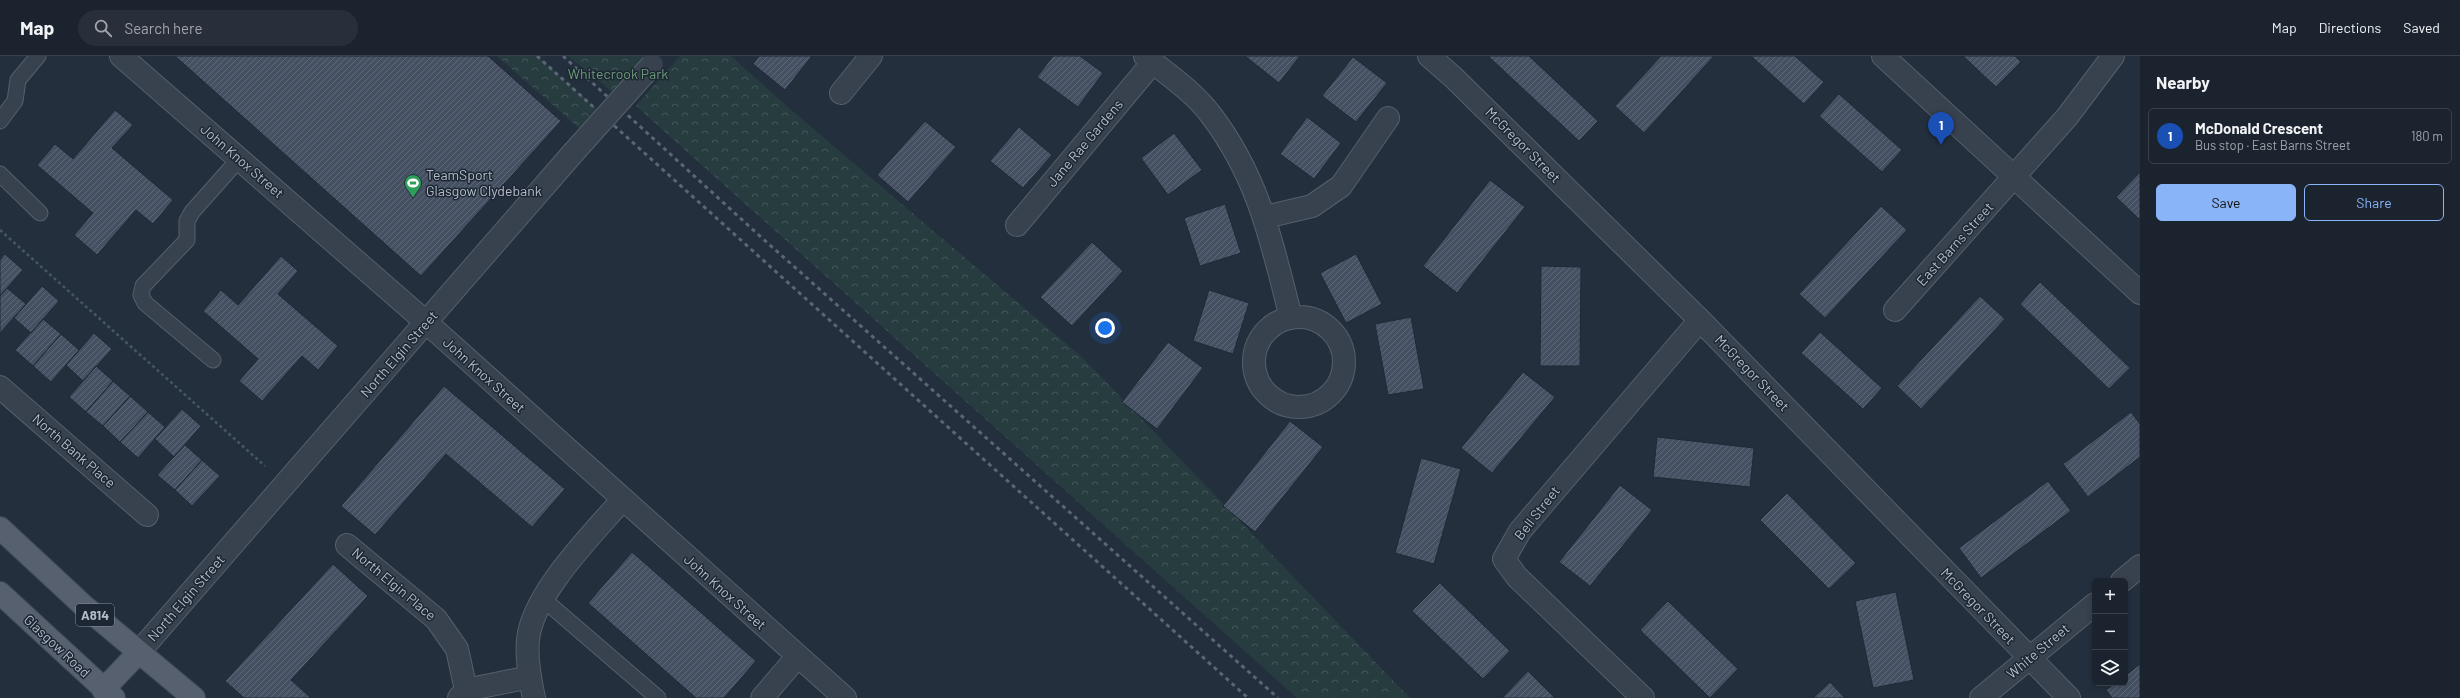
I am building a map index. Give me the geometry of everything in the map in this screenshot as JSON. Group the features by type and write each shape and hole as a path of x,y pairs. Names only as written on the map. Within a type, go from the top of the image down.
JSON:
{"main road":[{"name":"A814","path":"0,528 85,607 194,698"},
{"name":"Glasgow Road","path":"0,593 105,695"},
{"path":"105,695 139,652"}],"street":[{"name":"John Knox Street","path":"121,56 427,323 797,657 845,698"},
{"path":"841,93 871,56"},
{"name":"McGregor Street","path":"1429,56 1453,77 1700,320 2069,698"},
{"path":"1883,56 2140,293"},
{"name":"East Barns Street","path":"1895,310 2015,179 2067,117 2113,56"},
{"name":"Jane Rae Gardens","path":"1017,225 1149,59 1185,87 1211,114 1236,152 1251,182 1265,217 1291,318"},
{"name":"North Elgin Street","path":"139,652 284,484 427,323 573,153 655,61"},
{"path":"1265,217 1312,206 1341,186 1388,118"},
{"path":"1303,317 1316,320 1336,336 1342,350 1343,371 1334,391 1318,403 1303,407 1283,405 1266,394 1256,379 1253,359 1262,336 1271,326 1291,318 1303,317"},
{"name":"Bell Street","path":"1643,698 1517,577 1504,559 1520,531 1700,320"},
{"name":"North Bank Place","path":"0,387 147,515"},
{"name":"North Elgin Place","path":"347,545 436,619 457,649 462,694 532,688 528,640 539,606 567,563 622,500"},
{"path":"2126,578 2140,566"},
{"name":"White Street","path":"1981,698 2092,607"},
{"path":"762,698 797,657"}],"lane":[{"path":"0,122 15,101 18,80 38,56"},
{"path":"213,360 145,302 141,295 143,286 187,240 187,221 192,212 239,159"},
{"path":"0,174 40,214"},
{"path":"543,599 658,698"}],"path":[{"path":"0,230 284,484"}],"green space":[{"path":"497,56 537,56 606,117 588,136"},
{"name":"Whitecrook Park","path":"568,56 659,56 621,99"},
{"path":"680,56 731,56 790,109 1083,358 1410,698 1297,698 636,106"}],"building":[{"name":"TeamSport Glasgow Clydebank","path":"175,56 488,56 561,121 421,276"},
{"path":"759,56 812,56 785,90 753,64"},
{"path":"1053,56 1080,56 1103,73 1078,107 1037,77"},
{"path":"1245,56 1300,56 1279,83"},
{"path":"1488,56 1529,56 1598,121 1579,141"},
{"path":"1661,56 1714,56 1644,133 1615,106"},
{"path":"1751,56 1795,56 1824,82 1804,104"},
{"path":"1963,56 2015,56 2021,62 1996,87"},
{"path":"1353,57 1387,83 1356,122 1322,96"},
{"path":"1839,94 1902,150 1882,172 1819,116"},
{"path":"115,110 133,125 112,148 173,200 153,224 136,210 97,255 74,235 93,213 37,165 55,144 73,159"},
{"path":"1307,117 1341,143 1314,179 1280,154"},
{"path":"925,121 956,147 908,202 877,175"},
{"path":"1019,127 1052,155 1023,188 990,161"},
{"path":"1174,133 1202,170 1168,195 1141,158"},
{"path":"2140,172 2140,220 2116,197"},
{"path":"1490,180 1525,207 1457,293 1423,266"},
{"path":"1225,204 1241,253 1200,266 1184,218"},
{"path":"1881,206 1907,230 1825,318 1799,294"},
{"path":"1092,242 1123,271 1072,326 1040,297"},
{"path":"5,254 23,270 0,296 0,260"},
{"path":"1356,254 1382,304 1346,323 1320,273"},
{"path":"281,256 298,271 278,294 338,346 318,370 302,356 262,401 239,381 258,359 203,311 221,290 238,305"},
{"path":"1541,266 1581,267 1580,366 1540,366"},
{"path":"2040,282 2130,368 2109,389 2020,304"},
{"path":"42,286 59,301 31,333 14,318"},
{"path":"7,288 26,304 0,333 0,296"},
{"path":"1209,290 1249,303 1233,354 1193,341"},
{"path":"1980,296 2005,319 1921,409 1897,386"},
{"path":"1411,317 1424,389 1388,395 1375,324"},
{"path":"43,319 61,334 33,366 15,350"},
{"path":"1820,332 1882,388 1863,409 1801,353"},
{"path":"94,333 112,349 83,381 66,365"},
{"path":"61,334 79,350 51,382 33,366"},
{"path":"1168,342 1203,368 1157,429 1122,402"},
{"path":"96,366 113,381 86,412 69,397"},
{"path":"1523,372 1555,397 1492,473 1461,448"},
{"path":"113,381 130,396 103,426 86,412"},
{"path":"444,386 565,489 532,527 446,454 375,535 341,506"},
{"path":"130,396 148,412 120,442 103,426"},
{"path":"182,409 201,426 174,457 155,439"},
{"path":"148,412 165,427 138,458 120,442"},
{"path":"2131,412 2140,424 2140,457 2088,497 2063,464"},
{"path":"1290,421 1323,447 1255,532 1223,506"},
{"path":"1657,437 1754,448 1750,487 1653,477"},
{"path":"185,445 202,460 175,490 157,475"},
{"path":"1421,458 1461,469 1434,564 1395,553"},
{"path":"202,460 220,476 192,506 175,490"},
{"path":"2048,481 2071,511 1981,578 1959,548"},
{"path":"1620,485 1652,510 1590,586 1559,562"},
{"path":"1787,493 1856,563 1829,589 1760,520"},
{"path":"632,552 756,661 724,698 696,698 588,603"},
{"path":"333,564 368,596 291,680 311,698 244,698 225,681"},
{"path":"1440,583 1510,651 1483,679 1412,611"},
{"path":"1896,592 1914,680 1873,688 1855,601"},
{"path":"1668,601 1738,669 1710,698 1640,630"},
{"path":"2140,664 2140,698 2112,698 2106,690 2112,686 2128,686 2128,674"},
{"path":"1528,671 1555,698 1502,698"},
{"path":"1830,682 1845,698 1813,698"}],"railway":[{"path":"537,56 1248,698"},
{"path":"563,56 762,238 1278,698"}],"place":[{"name":"McDonald Crescent","path":"1941,145"},
{"name":"TeamSport Glasgow Clydebank","path":"413,198"}]}
